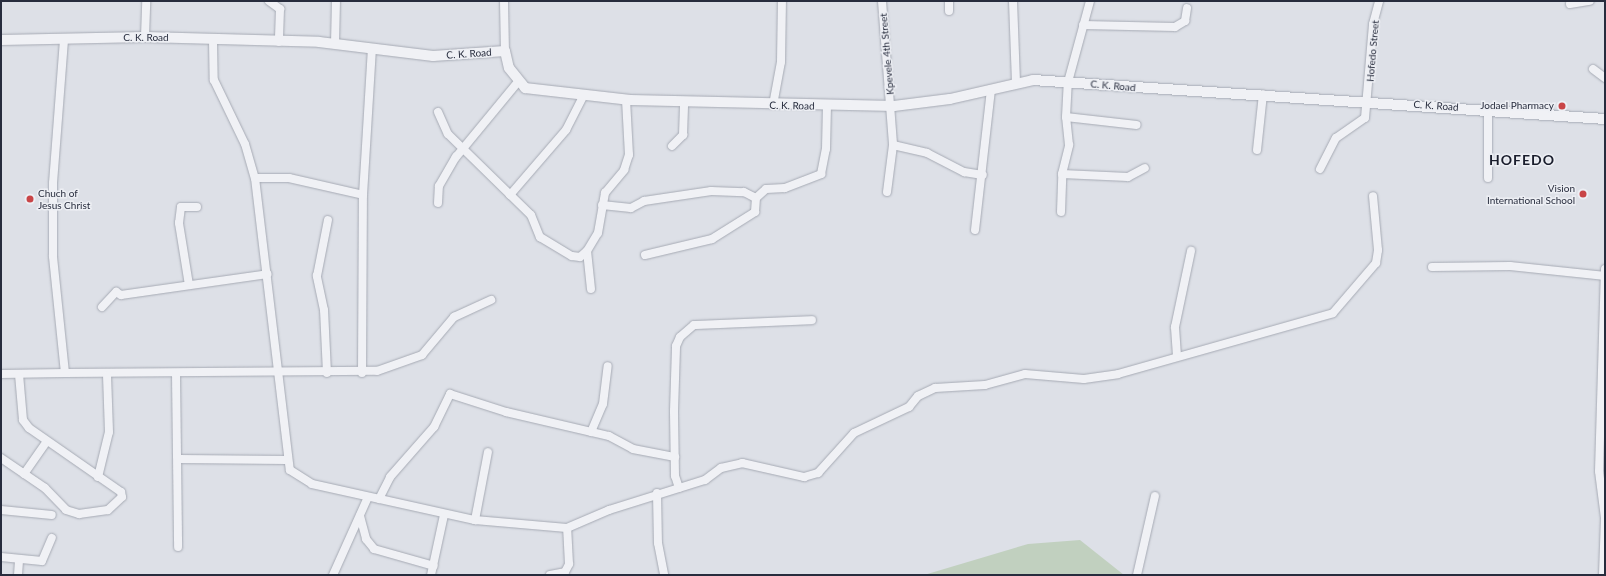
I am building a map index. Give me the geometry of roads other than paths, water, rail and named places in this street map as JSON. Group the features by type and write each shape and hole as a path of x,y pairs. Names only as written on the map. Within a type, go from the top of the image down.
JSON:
{"street":[{"path":"145,36 146,1"},
{"path":"269,1 280,9 279,42"},
{"path":"335,44 336,1"},
{"path":"504,1 505,51"},
{"path":"773,106 781,62 782,1"},
{"name":"Kpevele 4th Street","path":"882,1 894,145 887,192"},
{"path":"949,1 949,11"},
{"path":"1013,1 1016,82"},
{"path":"1061,212 1062,174 1070,145 1066,116 1068,82 1090,1"},
{"name":"Hofedo Street","path":"1320,169 1336,138 1365,118 1369,101 1373,24 1379,1"},
{"path":"1570,4 1590,1"},
{"path":"1083,25 1175,27 1185,21 1187,8"},
{"name":"C. K. Road","path":"1,40 64,41 145,36 214,41 335,44 433,56 505,51 517,83 529,90 626,100 773,106 891,106 938,102 1016,82 1068,82 1369,101 1605,119"},
{"path":"64,41 54,176 53,242 65,373"},
{"path":"214,41 214,80 245,144 255,178 280,372 287,460 290,470 302,480 444,515 475,520 568,528 657,493 705,480 721,468 742,463 804,477 818,473 854,433 904,410 918,396 935,388 985,385 1026,374 1100,378 1332,313 1376,263 1378,250 1373,196"},
{"path":"362,373 362,195 372,49"},
{"path":"1593,69 1605,78"},
{"path":"438,203 439,186 464,148 517,83"},
{"path":"975,230 983,175 991,88"},
{"path":"1257,150 1263,94"},
{"path":"510,194 566,130 584,95"},
{"path":"438,112 446,132 531,214 540,237 572,256 580,257 587,251 598,233 605,193 624,170 629,155 626,100"},
{"path":"672,146 683,135 684,102"},
{"path":"756,198 766,189 785,188 822,173 827,106"},
{"path":"1488,110 1488,178"},
{"path":"1066,116 1137,125"},
{"path":"894,145 927,153 964,172 983,175"},
{"path":"1062,174 1128,177 1145,168"},
{"path":"255,178 289,178 362,195"},
{"path":"602,205 631,208 644,201 711,191 744,192 756,198 758,206 751,215 712,239 645,255"},
{"path":"189,285 179,223 181,207 197,207"},
{"path":"327,373 324,310 317,276 328,220"},
{"path":"587,251 592,289"},
{"path":"1177,356 1175,327 1191,251"},
{"path":"1432,268 1510,266 1605,276"},
{"path":"1603,575 1605,518 1602,471 1605,269"},
{"path":"102,307 116,292 120,295 268,274"},
{"path":"1,374 65,373 107,375 280,372 362,373 387,368 422,355 454,316 491,300"},
{"path":"679,488 675,457 676,346 686,330 694,325 812,320"},
{"path":"591,432 603,404 608,366"},
{"path":"1,458 24,474 66,510 79,514 108,510 122,497 98,477 47,441 23,420 19,374"},
{"path":"176,374 178,547"},
{"path":"98,477 109,432 107,375"},
{"path":"379,499 390,477 434,427 450,394 506,412 591,432 627,447 675,457"},
{"path":"24,474 47,441"},
{"path":"475,520 488,452"},
{"path":"178,459 287,460"},
{"path":"657,493 658,543 664,575"},
{"path":"1137,575 1155,496"},
{"path":"333,575 368,497"},
{"path":"1,510 52,515"},
{"path":"431,575 444,515"},
{"path":"360,516 366,539 374,549 434,566"},
{"path":"568,528 569,564 571,575"},
{"path":"1,557 19,560 42,561 52,538"},
{"path":"18,575 19,560"},
{"path":"550,575 565,572 569,564"}],"place":[{"name":"Jodael Pharmacy","path":"1562,106"},
{"name":"Vision International School","path":"1583,194"},
{"name":"Chuch of Jesus Christ","path":"30,199"}],"district":[{"name":"HOFEDO","path":"1522,160"}]}
